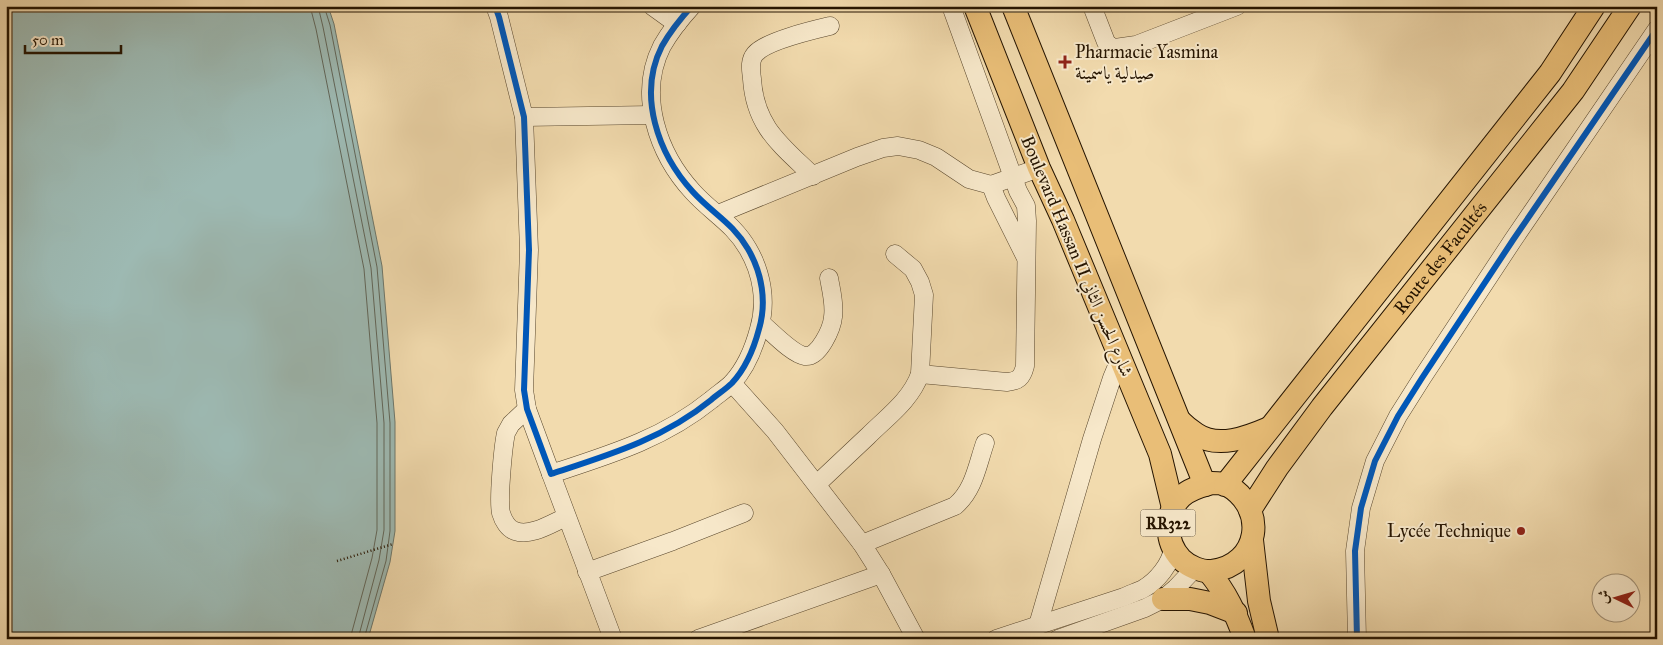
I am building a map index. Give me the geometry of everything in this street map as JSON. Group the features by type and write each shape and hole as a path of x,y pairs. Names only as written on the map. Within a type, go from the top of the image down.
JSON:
{"main road":[{"name":"Boulevard Hassan II شارع الحسن الثاني","path":"975,6 1039,168 1160,454 1173,508"},
{"name":"Boulevard Hassan II شارع الحسن الثاني","path":"1014,6 1180,421 1215,485"},
{"name":"Route des Facultés","path":"1215,485 1269,428 1550,72 1594,6"},
{"name":"Route des Facultés","path":"1250,510 1277,468 1322,407 1573,91 1630,6"},
{"path":"1180,421 1198,435 1217,441 1249,437 1269,428"},
{"path":"1215,485 1243,498 1250,510 1254,525 1252,540 1259,601 1268,639"},
{"name":"RR322","path":"1215,485 1192,489 1181,497 1173,508 1168,521 1168,535 1173,548 1182,560 1201,569 1221,586 1236,613 1245,639"},
{"path":"1201,569 1223,569 1236,563 1246,553 1252,540"},
{"path":"1162,599 1190,599 1210,603 1236,613"}],"street":[{"path":"495,6 524,117 529,250 524,368 524,390 527,409 613,639"},
{"path":"652,6 677,24"},
{"path":"551,474 647,440 698,411 732,383 745,364 756,342 764,304 762,285 756,265 735,229 694,194 675,171 662,146 652,115 655,66 662,46 692,6"},
{"path":"920,374 1015,382 1020,378 1025,366 1026,206 951,6"},
{"path":"1092,6 1106,42 1111,47 1116,48 1136,45 1237,6"},
{"path":"812,176 769,132 762,121 752,88 751,66 752,60 760,50 801,34 830,26"},
{"path":"1357,639 1355,551 1361,508 1375,461 1398,416 1422,378 1513,240 1657,29"},
{"path":"524,117 652,115"},
{"path":"718,214 856,157 883,148 898,146 919,150 936,157 969,178 991,184 1014,178 1039,168"},
{"path":"991,184 1027,261"},
{"path":"817,484 909,396 920,374 924,295 913,269 895,254"},
{"path":"761,323 793,350 804,356 814,354 820,348 829,331 833,317 833,298 829,278"},
{"path":"1038,625 1092,439 1120,358"},
{"path":"732,383 775,431 862,544 916,639"},
{"path":"527,409 510,424 506,433 500,500 501,513 506,525 514,531 525,532 537,530 566,517"},
{"path":"862,544 955,506 964,499 970,488 984,442"},
{"path":"587,572 744,513"},
{"path":"996,639 1144,589 1164,568 1172,555 1173,548"},
{"path":"1058,639 1145,608 1162,599 1201,569"},
{"path":"698,639 880,574"}],"path":[{"path":"338,561 393,544"}],"water":[{"path":"6,6 328,6 334,24 382,266 395,422 395,531 390,562 368,639 6,639"}],"cycle path":[{"path":"495,6 524,117 529,250 524,390 527,409 551,474 594,460 655,436 693,414 737,377 752,351 757,336 763,308 763,298 760,278 753,258 736,232 700,199 681,177 661,142 655,123 651,84 655,65 665,41 692,6"},
{"path":"1357,639 1355,551 1361,508 1375,461 1398,416 1422,378 1513,240 1657,29"}],"place":[{"name":"Pharmacie Yasmina صيدلية ياسمينة","path":"1065,62"},
{"name":"Lycée Technique","path":"1521,531"}]}
